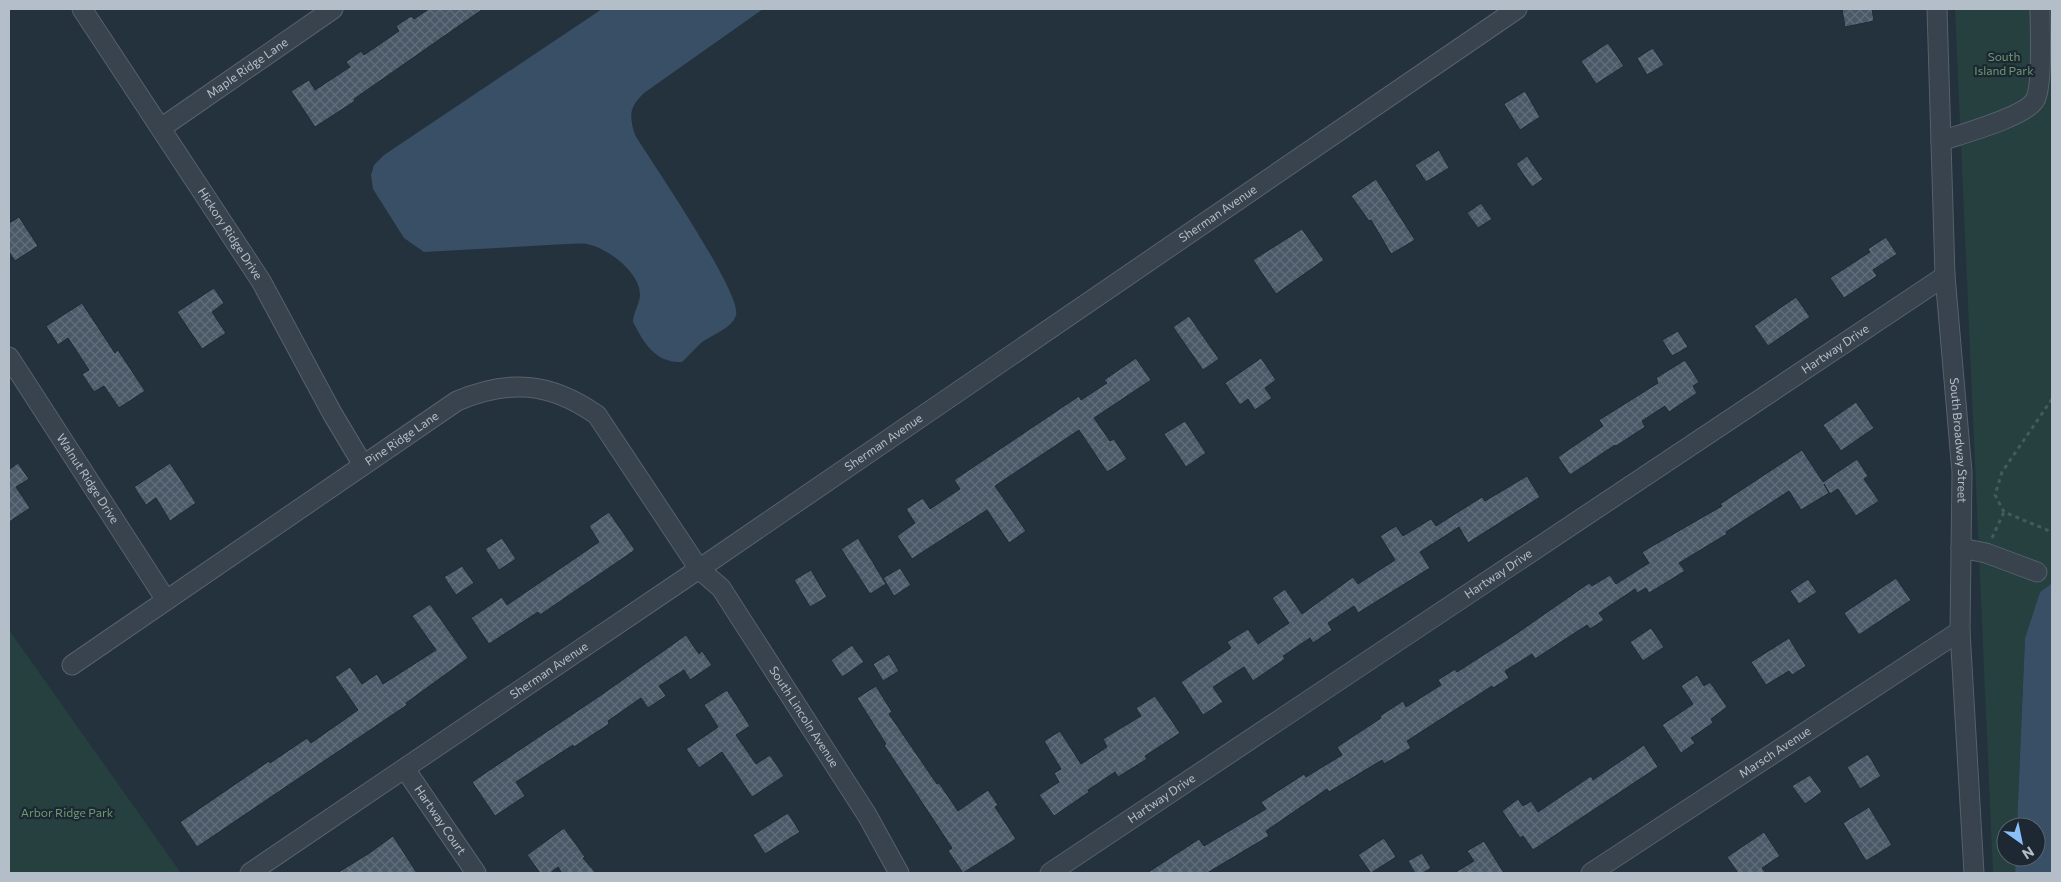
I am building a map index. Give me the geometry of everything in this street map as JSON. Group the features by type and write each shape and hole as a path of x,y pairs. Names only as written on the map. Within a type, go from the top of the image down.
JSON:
{"street":[{"name":"Hickory Ridge Drive","path":"82,9 261,280 332,414 363,465"},
{"name":"Maple Ridge Lane","path":"161,128 333,9"},
{"name":"Sherman Avenue","path":"250,873 699,570 1517,9"},
{"name":"South Broadway Street","path":"1937,9 1945,276 1962,472 1960,631 1974,873"},
{"path":"1941,141 2018,114 2035,100 2039,81 2040,9"},
{"name":"Hartway Drive","path":"1050,873 1945,276"},
{"name":"Walnut Ridge Drive","path":"9,357 166,600"},
{"name":"Pine Ridge Lane","path":"72,665 457,401 479,392 497,388 515,386 545,389 575,400 596,415 699,570"},
{"path":"1961,548 1986,553 2037,572"},
{"name":"South Lincoln Avenue","path":"699,570 721,588 867,815 899,873"},
{"name":"Marsch Avenue","path":"1590,873 1960,631"},
{"name":"Hartway Court","path":"405,769 476,873"}],"path":[{"path":"2052,400 2002,472 1995,494 2004,512 2052,532"},
{"path":"1986,553 1997,524 2004,512"}],"green space":[{"name":"South Island Park","path":"1955,9 2052,9 2052,583 2040,592 2025,638 2017,817 1996,817 1996,867 2015,867 2015,873 1993,873"},
{"name":"Arbor Ridge Park","path":"9,630 181,873 9,873"}],"water":[{"path":"602,9 763,9 644,93 633,107 631,117 635,135 711,255 734,302 736,315 734,320 721,331 701,343 682,362 664,359 646,344 633,322 640,296 639,287 629,270 613,256 595,246 587,244 424,252 404,238 373,189 371,175 374,165 384,155"},
{"path":"2052,583 2052,873 2015,873 2015,867 2046,867 2046,817 2017,817 2025,638 2040,592"}],"building":[{"path":"429,9 483,9 354,99 355,101 315,127 291,91 309,80 315,90 350,67 346,62 361,51 364,55 399,31 396,26 411,16 414,19"},
{"path":"1842,9 1872,9 1874,21 1845,27"},
{"path":"1608,43 1624,66 1596,84 1581,61"},
{"path":"1653,48 1664,65 1647,75 1637,58"},
{"path":"1525,91 1540,117 1520,130 1504,104"},
{"path":"1439,150 1449,168 1426,182 1415,165"},
{"path":"1527,156 1543,179 1532,187 1516,164"},
{"path":"1376,179 1415,240 1391,254 1371,220 1369,221 1351,196"},
{"path":"1481,203 1492,219 1478,228 1467,213"},
{"path":"19,217 38,246 15,261 9,252 9,223"},
{"path":"1302,229 1324,260 1276,294 1253,260"},
{"path":"1886,237 1897,254 1873,270 1877,276 1844,298 1830,278 1870,252 1868,249"},
{"path":"214,288 224,303 212,312 226,333 202,349 177,312"},
{"path":"1796,297 1810,317 1768,346 1754,326"},
{"path":"82,303 115,353 118,350 145,391 119,408 104,386 94,392 82,374 89,370 68,338 58,345 46,326"},
{"path":"1189,316 1219,359 1203,370 1173,327"},
{"path":"1678,331 1688,347 1672,356 1662,340"},
{"path":"1136,358 1151,380 1094,418 1110,441 1114,439 1127,459 1107,472 1079,430 995,486 1026,531 1009,543 987,510 912,559 897,536 915,523 906,509 923,498 930,509 960,489 954,480 1079,396 1081,400 1107,383 1104,380"},
{"path":"1261,358 1276,380 1265,388 1272,398 1255,410 1248,399 1240,405 1225,383"},
{"path":"1685,360 1699,382 1693,386 1697,393 1669,412 1665,406 1642,421 1645,427 1570,475 1558,457 1603,426 1599,420 1658,383 1656,378"},
{"path":"1856,402 1874,428 1841,451 1823,425"},
{"path":"1185,421 1206,453 1186,467 1164,434"},
{"path":"1802,450 1823,482 1857,459 1868,476 1864,479 1879,501 1856,516 1838,489 1830,494 1824,484 1829,493 1801,510 1789,491 1726,532 1727,534 1679,563 1685,571 1649,593 1646,588 1637,593 1635,589 1599,613 1604,620 1590,629 1587,625 1535,659 1532,654 1505,671 1509,678 1493,688 1492,686 1407,741 1411,748 1384,764 1382,760 1329,792 1327,789 1266,831 1269,836 1207,873 1147,873 1199,839 1204,846 1266,809 1261,802 1304,774 1306,777 1342,755 1337,747 1381,718 1380,716 1403,701 1406,707 1441,685 1438,680 1455,669 1457,672 1589,583 1592,586 1610,575 1616,584 1649,563 1642,552 1722,506 1720,504"},
{"path":"18,463 29,479 16,487 30,508 9,522 9,470"},
{"path":"170,463 196,503 170,521 156,498 146,505 134,487"},
{"path":"1527,476 1540,497 1468,543 1459,527 1420,552 1430,568 1358,613 1354,606 1328,623 1332,630 1313,643 1310,638 1283,656 1285,659 1253,681 1244,667 1213,687 1223,702 1203,715 1181,682 1231,648 1227,642 1248,629 1258,644 1289,623 1272,598 1285,589 1302,614 1353,577 1358,584 1395,560 1380,536 1396,526 1403,536 1431,519 1436,526 1482,497 1485,501"},
{"path":"609,512 635,550 540,615 538,612 489,644 471,618 502,597 507,605 599,542 589,526"},
{"path":"502,538 516,559 499,570 485,549"},
{"path":"858,538 886,584 870,594 841,549"},
{"path":"462,566 474,583 456,595 444,577"},
{"path":"900,568 911,585 894,596 883,578"},
{"path":"811,570 827,597 810,607 794,580"},
{"path":"1896,578 1911,600 1859,635 1844,613"},
{"path":"1808,579 1817,592 1799,604 1790,591"},
{"path":"430,604 468,658 406,703 407,705 197,847 180,822 269,761 270,763 307,738 311,743 358,710 335,677 350,667 362,684 377,674 383,684 436,650 412,616"},
{"path":"1651,628 1664,647 1643,661 1630,642"},
{"path":"686,635 699,654 702,651 712,665 690,680 684,670 659,686 666,696 648,708 641,698 608,721 609,724 516,782 525,796 495,816 472,782"},
{"path":"1789,638 1806,666 1792,675 1789,671 1766,685 1751,662"},
{"path":"852,645 864,662 842,677 831,660"},
{"path":"889,654 899,671 883,681 873,664"},
{"path":"1697,675 1704,686 1710,682 1727,707 1711,719 1713,723 1691,738 1695,743 1681,753 1662,725 1693,704 1681,686"},
{"path":"876,686 892,712 889,714 958,811 988,790 998,805 995,807 1016,839 963,873 948,851 952,848 884,745 886,744 857,698"},
{"path":"727,690 750,726 736,735 756,764 770,755 784,776 752,797 722,752 699,768 686,749 718,727 704,705"},
{"path":"1155,696 1180,733 1145,756 1147,759 1118,777 1115,772 1054,816 1039,795 1059,782 1054,773 1061,769 1044,741 1060,731 1081,764 1107,747 1103,739 1141,716 1136,708"},
{"path":"1644,745 1658,767 1533,850 1523,836 1520,838 1502,811 1518,799 1523,806 1531,801 1538,812 1591,776 1593,780"},
{"path":"1868,754 1881,776 1860,789 1847,767"},
{"path":"1810,775 1822,792 1805,804 1792,786"},
{"path":"1869,807 1892,845 1866,861 1843,823"},
{"path":"788,813 800,832 765,854 753,835"},
{"path":"564,828 585,857 583,858 596,873 562,873 558,867 550,873 540,873 527,855"},
{"path":"1764,832 1780,856 1762,868 1766,873 1738,873 1727,857"},
{"path":"393,836 417,873 337,873 368,854"},
{"path":"1384,838 1396,857 1371,873 1358,855"},
{"path":"1484,841 1504,873 1454,873 1474,861 1467,851"},
{"path":"1422,853 1431,868 1423,873 1415,873 1408,861"}]}
